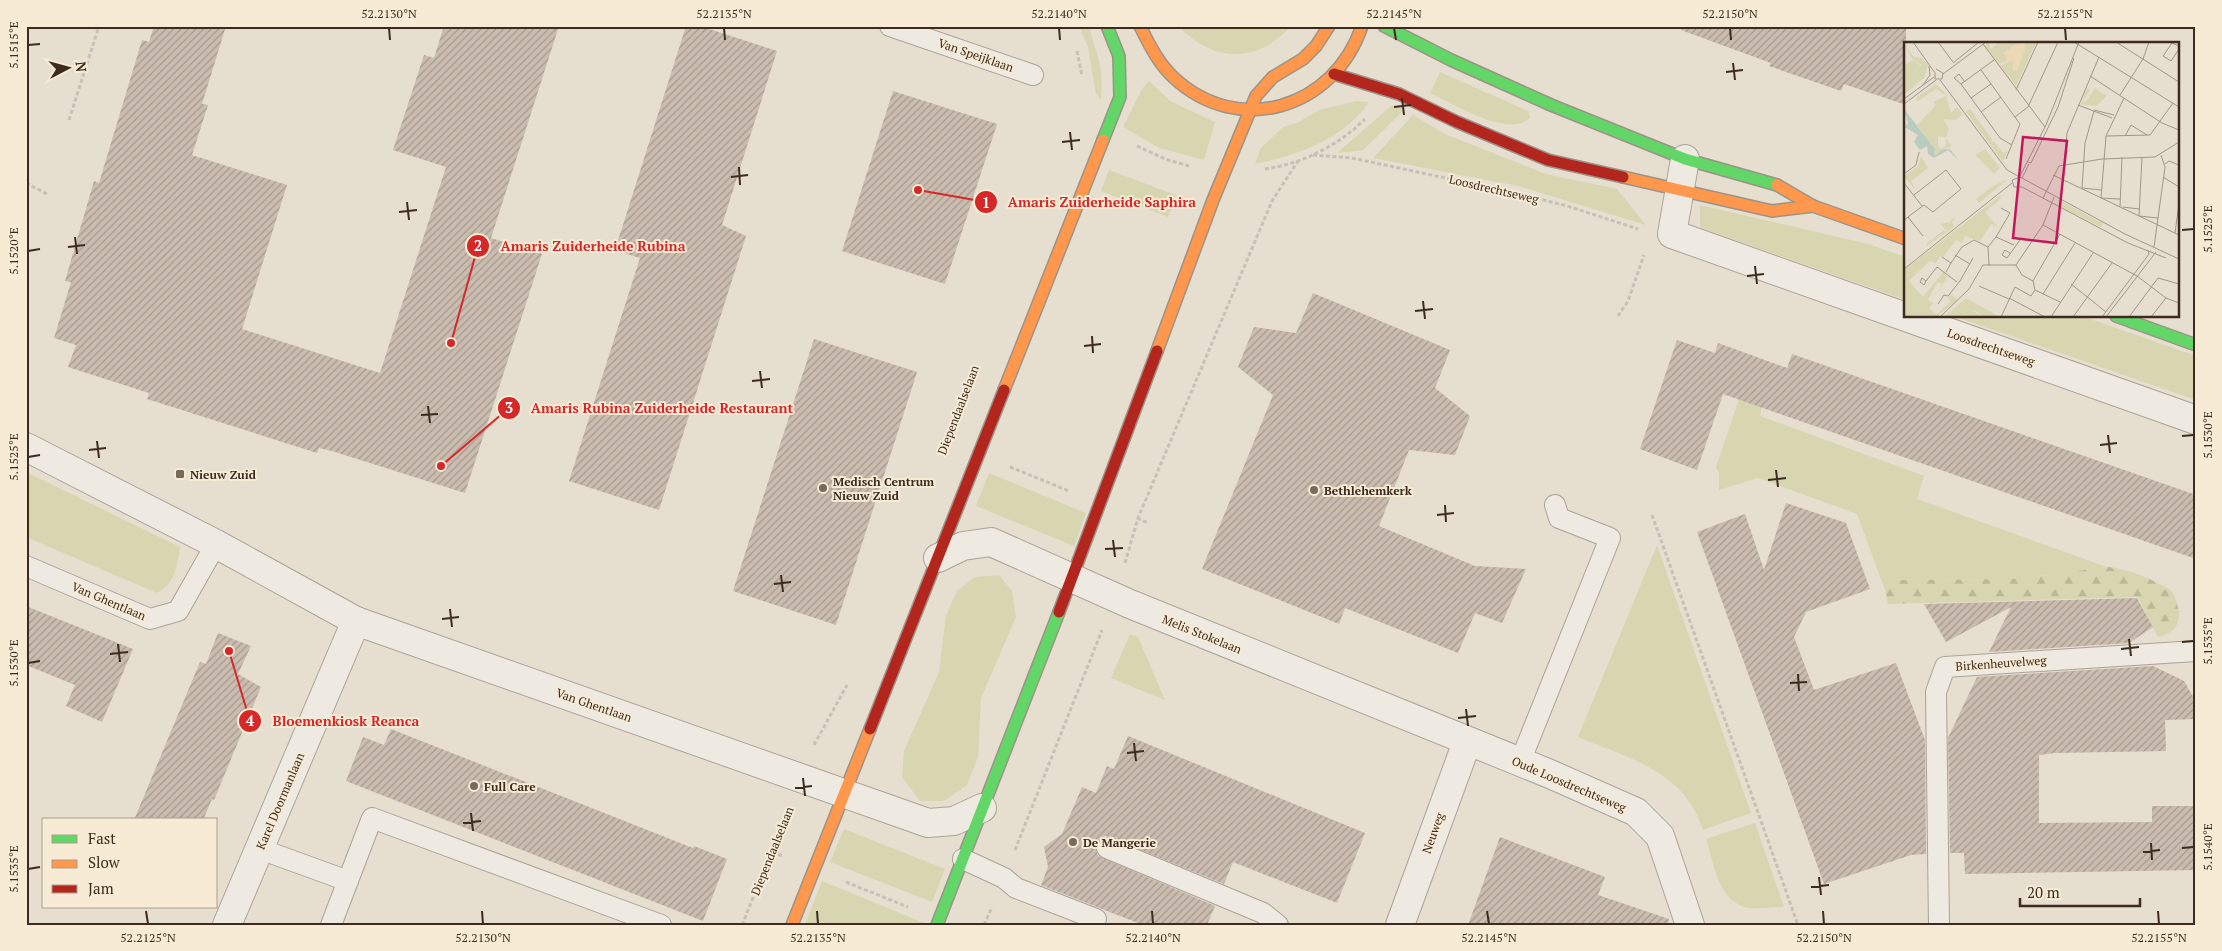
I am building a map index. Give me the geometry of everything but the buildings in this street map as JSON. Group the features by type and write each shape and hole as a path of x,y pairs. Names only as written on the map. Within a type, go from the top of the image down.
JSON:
{"main road":[{"path":"792,925 1120,97 1118,56 1107,26"},
{"path":"1140,26 1167,74 1189,91 1213,104 1249,112 1274,110 1302,100 1334,74 1359,39 1362,26"},
{"path":"937,925 1073,578 1213,200 1249,112 1262,87 1302,59 1316,46 1329,26"},
{"path":"1384,26 1451,60 1551,105 1684,159 1778,186 1813,206 1904,238"},
{"path":"1334,74 1399,94 1457,122 1548,160 1772,211 1813,206"},
{"path":"2122,318 2196,345"}],"street":[{"path":"1662,234 1678,191 1684,159"},
{"name":"Loosdrechtseweg","path":"1662,234 2196,420"},
{"name":"Van Ghentlaan","path":"26,446 216,544 356,621 928,823 954,821 982,808"},
{"name":"Melis Stokelaan","path":"938,558 964,546 991,542 1115,597 1468,742"},
{"name":"Karel Doormanlaan","path":"227,925 356,621"},
{"name":"Oude Loosdrechtseweg","path":"1468,742 1520,762 1636,812 1660,836 1690,925"},
{"name":"Neuweg","path":"1400,925 1468,742"}],"lane":[{"name":"Van Speijklaan","path":"890,26 1033,75"},
{"path":"1520,762 1610,538 1559,518 1554,505"},
{"name":"Van Ghentlaan","path":"26,566 150,619 178,611 216,544"},
{"name":"Birkenheuvelweg","path":"1939,925 1936,692 1945,667 2196,651"},
{"path":"331,925 372,818 661,925"},
{"path":"1107,848 1263,912 1278,925"},
{"path":"260,849 348,882"},
{"path":"963,859 1004,878 1016,888 1096,919"}],"path":[{"path":"68,120 99,26"},
{"path":"1076,48 1083,79"},
{"path":"1259,169 1276,167 1313,155 1327,148 1366,118"},
{"path":"1132,141 1166,159 1195,168"},
{"name":"Loosdrechtseweg","path":"1313,155 1352,158 1497,189 1564,205 1662,234"},
{"path":"984,925 1115,597 1138,518 1272,201 1298,160"},
{"path":"26,183 47,194"},
{"path":"1618,316 1628,301 1662,234"},
{"path":"1004,464 1073,493"},
{"path":"1652,515 1798,925"},
{"path":"1138,518 1148,523"},
{"name":"Diependaalselaan","path":"742,925 802,779 815,742 849,682"},
{"path":"842,880 912,908"}],"green space":[{"path":"1079,26 1089,26 1101,70 1101,100 1096,94 1088,47"},
{"path":"1178,26 1291,26 1264,47 1250,52 1235,54 1206,47"},
{"path":"1440,72 1526,110 1529,112 1530,118 1521,123 1495,122 1466,111 1430,93"},
{"path":"1149,81 1170,101 1215,122 1204,160 1159,148 1123,127 1142,89"},
{"path":"1357,101 1369,102 1358,115 1333,136 1287,156 1255,164 1260,149 1283,127 1297,123 1319,110"},
{"path":"1391,106 1402,108 1401,113 1363,150 1337,153"},
{"path":"1413,115 1445,134 1546,174 1617,189 1646,225 1518,186 1373,158"},
{"path":"1109,170 1176,195 1168,217 1101,191"},
{"path":"1700,205 1868,244 1904,256 1904,299 1704,229 1700,227"},
{"path":"1959,318 2088,318 2196,356 2196,400"},
{"path":"1739,399 1762,407 1760,416 1924,476 1917,499 2107,567 2018,579 1894,580 1885,590 1857,514 1758,478 1719,490 1719,473 1716,467"},
{"path":"26,472 180,547 176,568 168,585 157,593 26,537"},
{"path":"989,473 1086,513 1074,546 976,506"},
{"path":"1657,545 1751,813 1703,830 1694,810 1683,794 1669,780 1636,761 1578,737"},
{"path":"2107,567 2132,572 2172,591 2179,613 2173,630 2158,637 2138,597 1888,604 1885,590 1894,580 2018,579"},
{"path":"999,575 1012,591 1016,617 981,698 978,757 967,785 944,801 920,801 902,777 904,751 939,672 946,615 957,591 975,577"},
{"path":"1130,634 1138,637 1165,700 1111,678"},
{"path":"1755,823 1784,907 1749,908 1739,905 1724,890 1715,870 1706,839"},
{"path":"844,829 945,869 932,902 830,862"},
{"path":"822,881 924,923 923,925 805,925"}],"traffic: fast":[{"path":"1103,140 1120,97 1119,56 1107,26"},
{"path":"1384,26 1451,60 1551,105 1685,159 1777,185"},
{"path":"2122,318 2196,345"},
{"path":"937,925 1059,612"}],"traffic: slow":[{"path":"1140,26 1158,59 1173,77 1199,96 1226,106 1254,110 1281,106 1307,95 1330,78 1349,55 1362,26"},
{"path":"1157,351 1213,200 1256,96 1273,77 1303,59 1316,46 1329,26"},
{"path":"1004,390 1103,140"},
{"path":"1623,177 1772,211 1813,206"},
{"path":"1777,185 1813,206 1904,238"},
{"path":"792,925 870,729"}],"traffic: jam":[{"path":"1334,74 1399,94 1457,122 1548,160 1623,177"},
{"path":"1059,612 1157,351"},
{"path":"870,729 1004,390"}],"place":[{"name":"Amaris Zuiderheide Saphira","path":"918,190"},
{"name":"Amaris Zuiderheide Rubina","path":"451,343"},
{"name":"Amaris Rubina Zuiderheide Restaurant","path":"441,466"},
{"name":"Nieuw Zuid","path":"180,474"},
{"name":"Medisch Centrum Nieuw Zuid","path":"823,488"},
{"name":"Bethlehemkerk","path":"1314,490"},
{"name":"Bloemenkiosk Reanca","path":"229,651"},
{"name":"Full Care","path":"474,786"},
{"name":"De Mangerie","path":"1073,842"}]}
